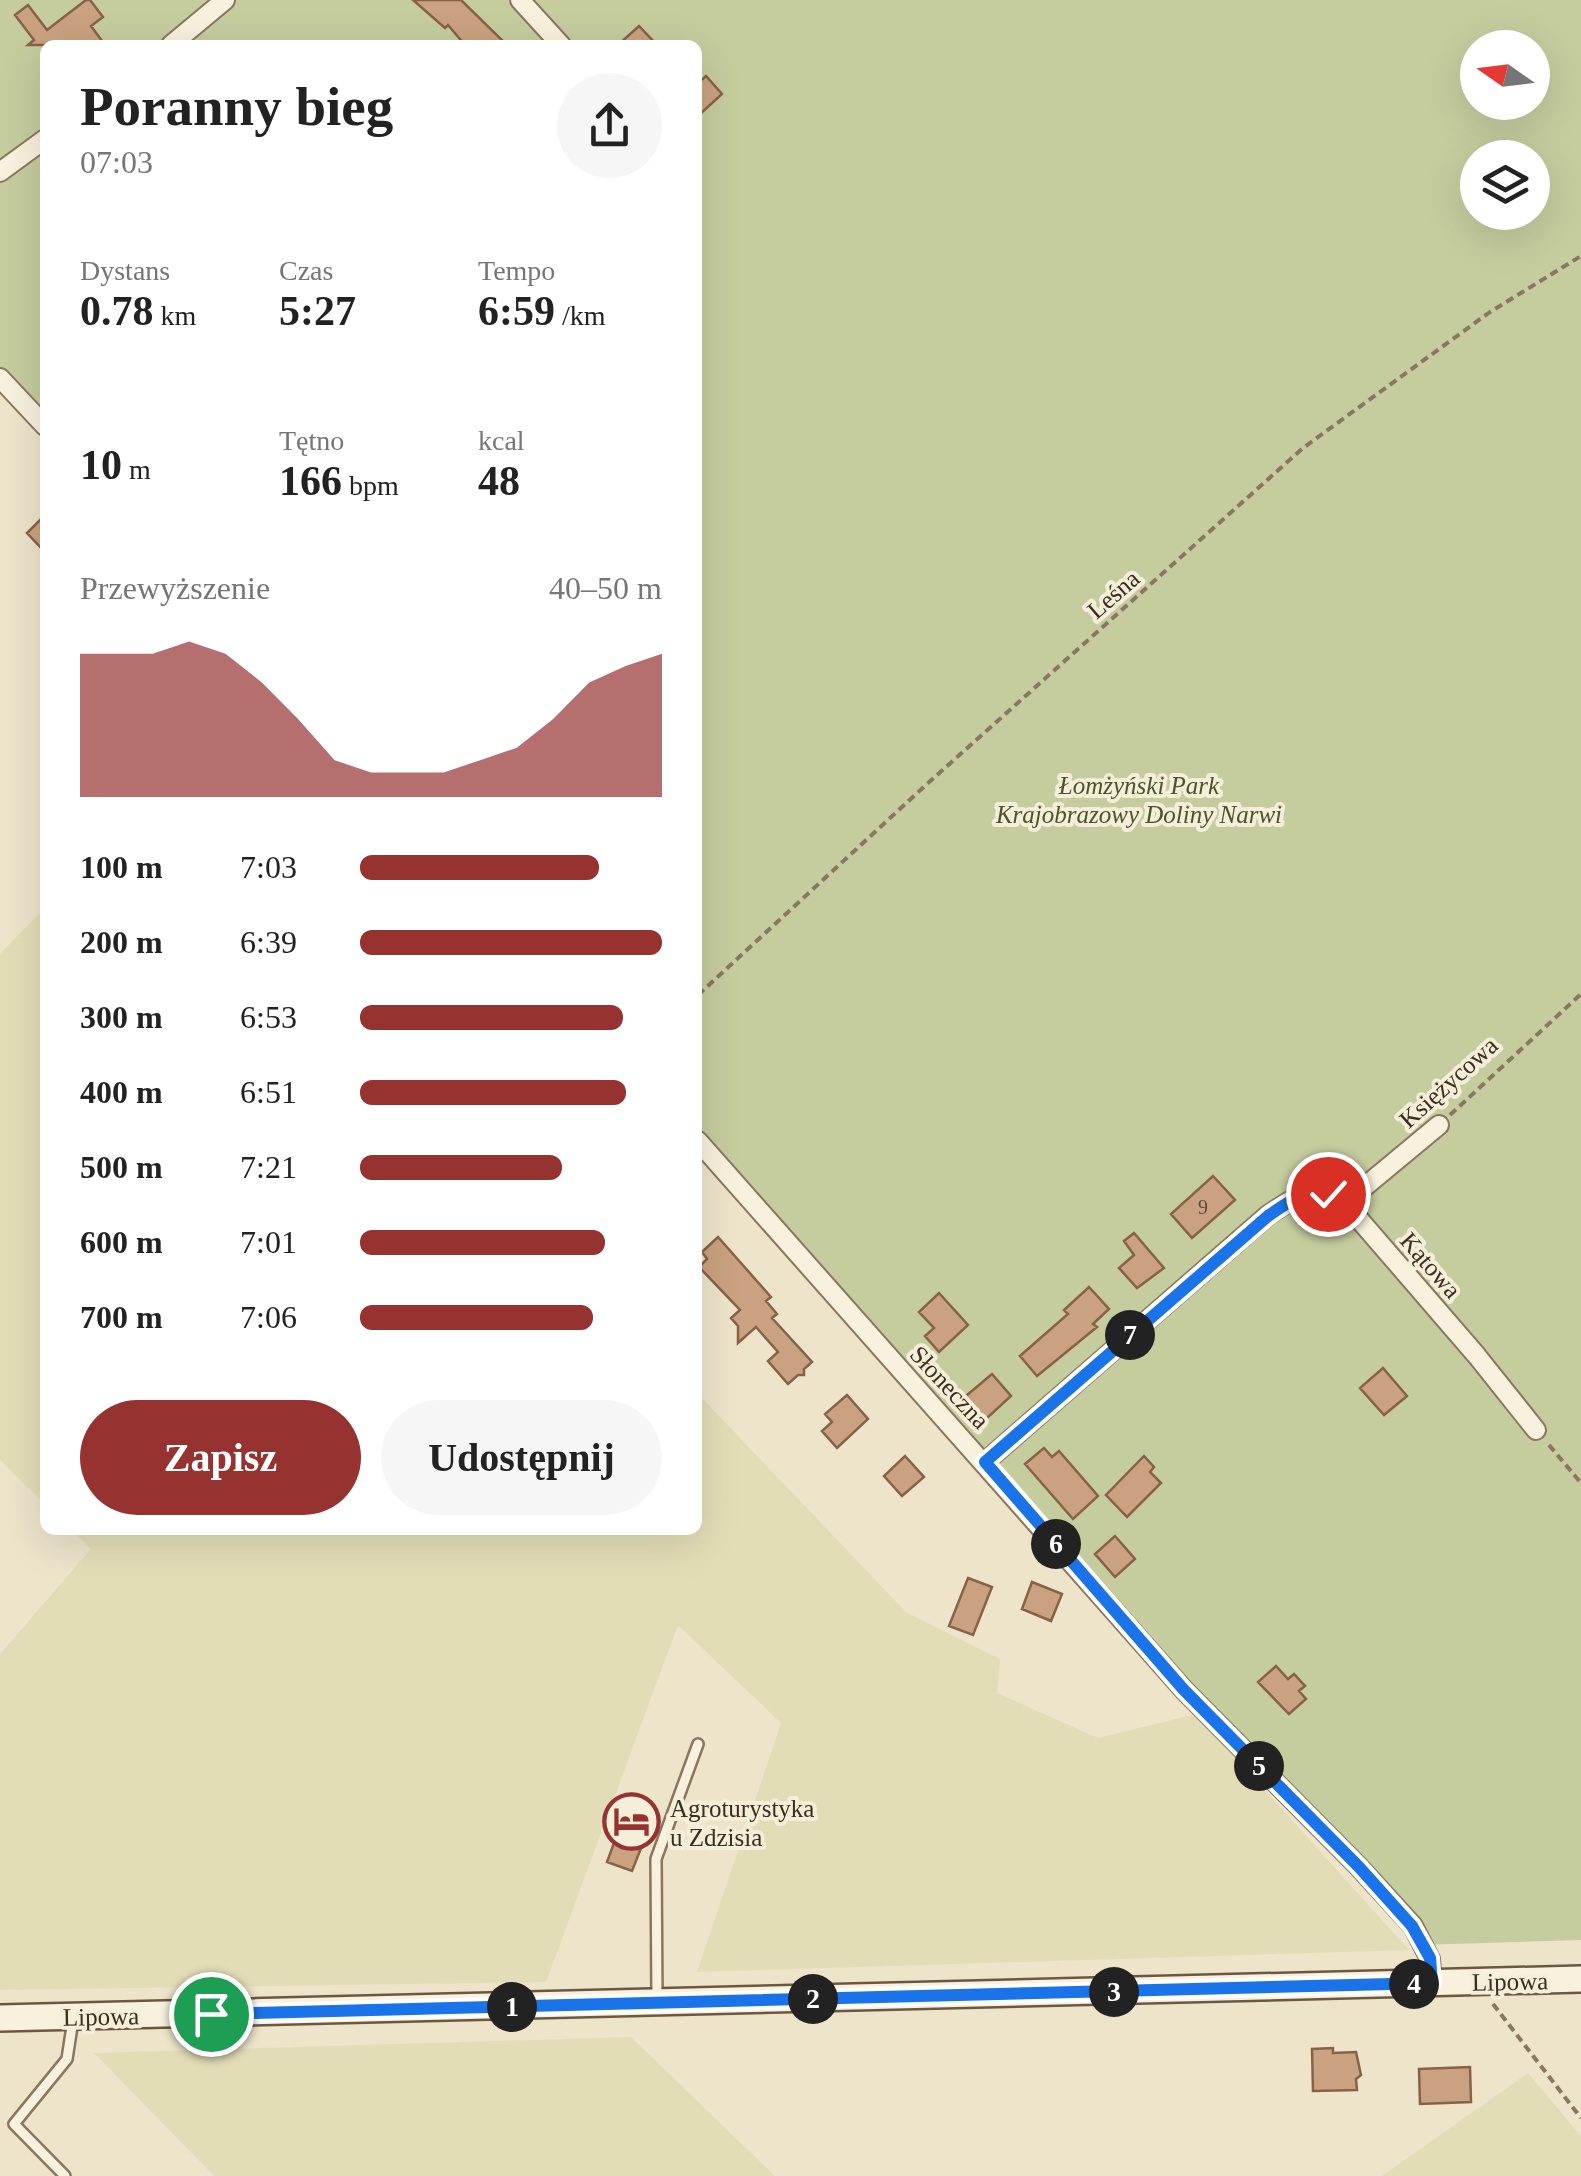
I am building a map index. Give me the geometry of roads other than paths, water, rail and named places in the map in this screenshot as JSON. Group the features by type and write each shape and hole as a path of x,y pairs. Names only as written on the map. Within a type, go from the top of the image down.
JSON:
{"main road":[{"name":"Lipowa","path":"0,2018 1581,1979"}],"street":[{"path":"177,40 226,0"},
{"path":"520,0 556,40"},
{"path":"0,172 40,143"},
{"path":"0,378 40,421"},
{"name":"Księżycowa","path":"1345,1203 1439,1124"},
{"name":"Słoneczna","path":"702,1146 1184,1690 1412,1926 1430,1958 1432,1983"},
{"path":"985,1462 1268,1216 1296,1197 1313,1193 1328,1194 1345,1203"},
{"name":"Kątowa","path":"1345,1203 1536,1430"}],"lane":[{"path":"658,2003 656,1860 698,1744"},
{"path":"65,2176 14,2124 67,2060 73,2017"}],"place":[{"name":"Agroturystyka u Zdzisia","path":"631,1822"}],"park label":[{"name":"Łomżyński Park Krajobrazowy Doliny Narwi","path":"1139,800"}]}
